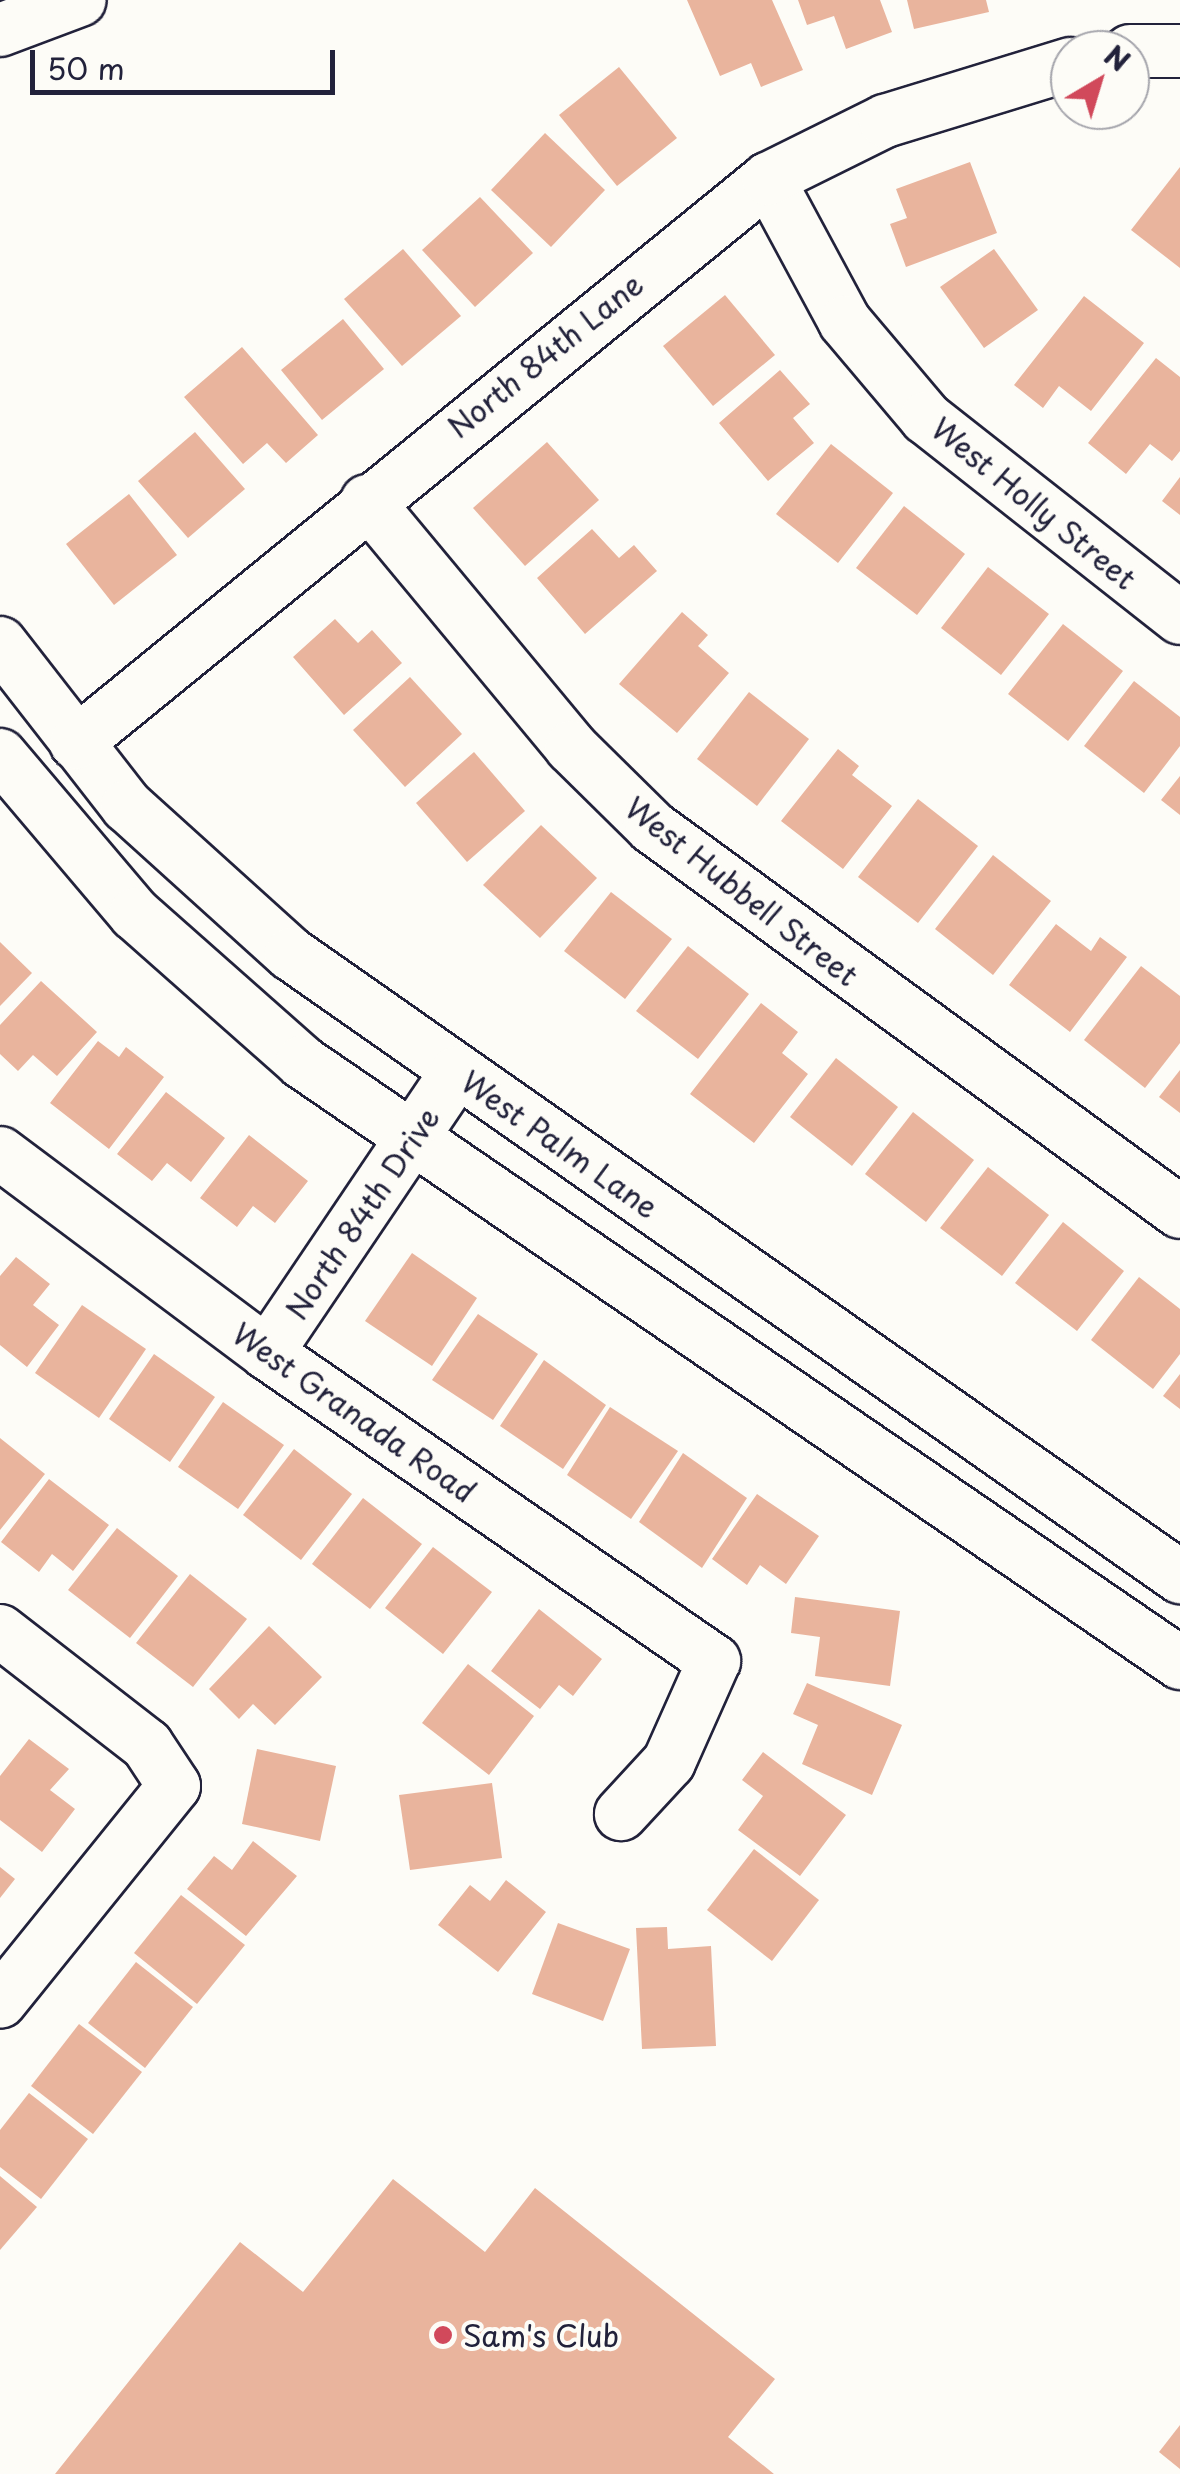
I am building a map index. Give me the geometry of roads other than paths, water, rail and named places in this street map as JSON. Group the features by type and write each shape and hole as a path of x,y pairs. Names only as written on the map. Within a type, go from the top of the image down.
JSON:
{"street":[{"path":"0,30 80,0"},
{"path":"1150,50 1180,51"},
{"name":"North 84th Lane","path":"76,743 768,179 885,121 1050,70"},
{"name":"West Holly Street","path":"768,179 845,322 926,418 1180,618"},
{"name":"West Hubbell Street","path":"368,502 571,748 652,827 1180,1212"},
{"name":"West Palm Lane","path":"0,644 127,806 210,888 456,1072 1180,1577"},
{"path":"0,755 72,845 204,981 302,1062 1180,1663"},
{"name":"North 84th Drive","path":"268,1353 456,1072"},
{"name":"West Granada Road","path":"0,1153 268,1353 714,1661 669,1762 622,1814"},
{"path":"0,1631 147,1745 174,1786 0,2002"}],"place":[{"name":"Sam's Club","path":"443,2335"}]}
